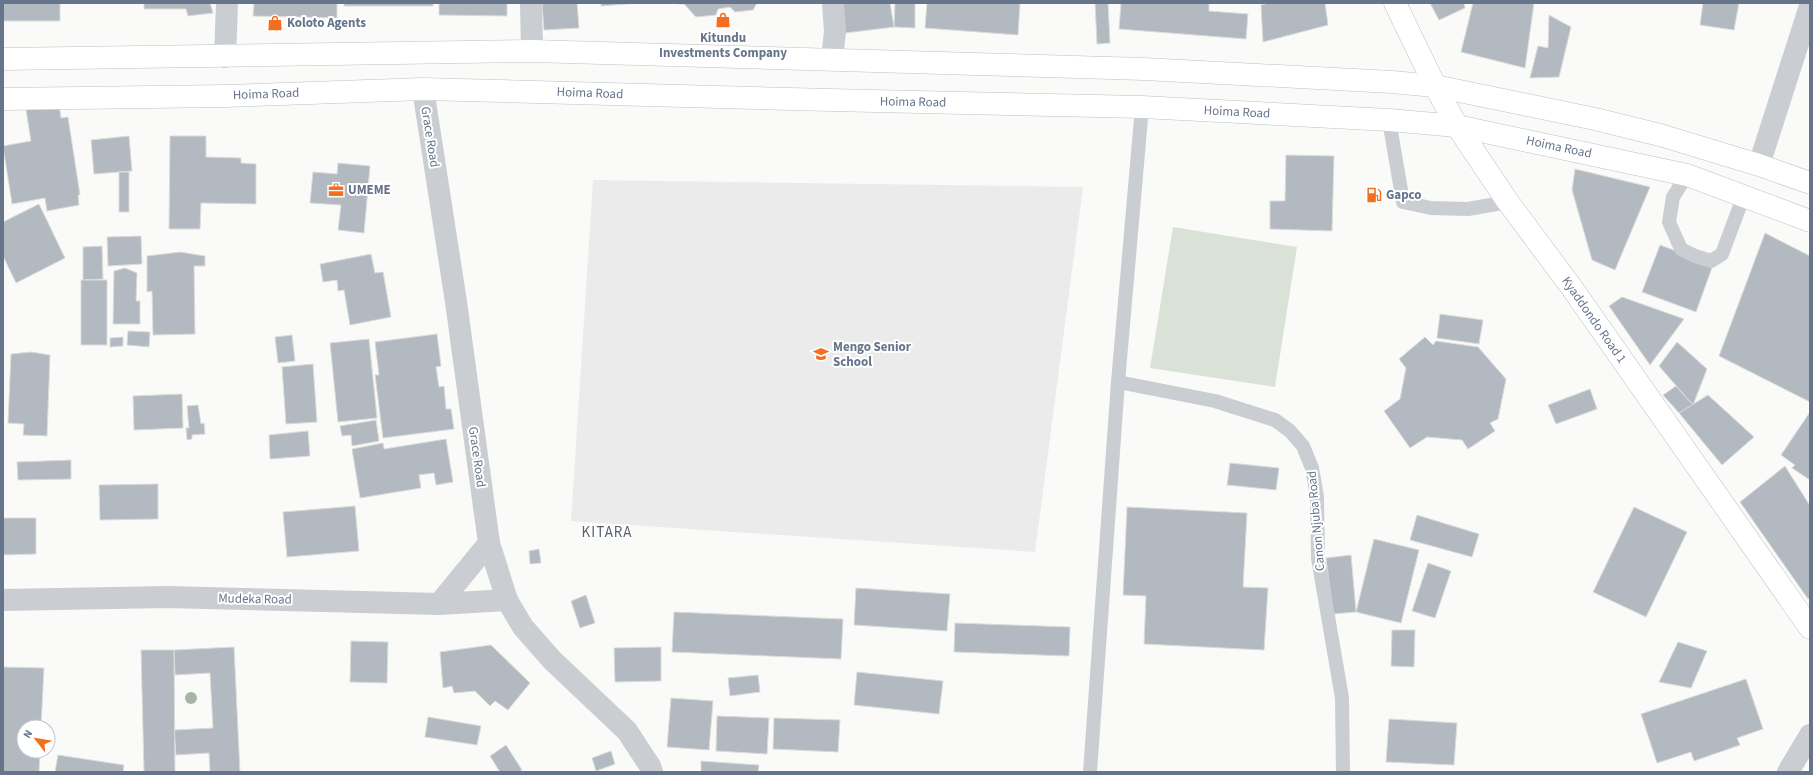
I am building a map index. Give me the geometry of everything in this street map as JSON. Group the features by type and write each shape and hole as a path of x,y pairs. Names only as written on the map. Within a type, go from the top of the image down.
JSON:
{"main road":[{"name":"Kyaddondo Road 1","path":"1395,3 1435,86 1458,126 1508,202 1572,288 1810,628"},
{"path":"3,59 224,57 532,51 1144,69 1392,82 1435,86 1595,118 1759,164 1810,183"},
{"name":"Hoima Road","path":"3,99 225,96 423,89 854,101 1142,107 1389,120 1458,126 1687,175 1744,195 1810,221"}],"street":[{"path":"224,57 228,3"},
{"path":"531,3 532,51"},
{"path":"832,60 835,31 833,3"},
{"path":"1759,164 1810,6"},
{"name":"Grace Road","path":"423,89 456,302 489,543 507,600 523,627 552,660 627,731 650,766 652,772"},
{"path":"439,604 489,543"},
{"name":"Mudeka Road","path":"3,600 167,597 439,604 507,600"},
{"path":"1788,772 1810,735"}],"lane":[{"path":"1090,772 1118,382 1142,107"},
{"path":"1389,120 1403,202 1431,208 1468,209 1508,202"},
{"path":"1687,175 1673,197 1669,222 1681,249 1695,256 1711,261 1722,254 1744,195"},
{"name":"Canon Njuba Road","path":"1118,382 1215,401 1275,420 1290,431 1303,446 1312,468 1317,497 1318,558 1342,698 1343,772"}],"shaded area":[{"name":"Mengo Senior School","path":"593,180 1083,187 1035,552 571,521"},
{"path":"1173,227 1297,247 1275,387 1150,368"}],"building":[{"path":"3,3 60,3 60,21 3,21"},
{"path":"144,3 210,3 213,13 188,16 186,9 144,9"},
{"path":"254,3 337,3 337,18 253,16"},
{"path":"344,3 433,3 433,6 344,6"},
{"path":"439,3 507,3 507,16 439,15"},
{"path":"542,3 577,3 579,28 544,30"},
{"path":"601,3 639,3 601,6"},
{"path":"678,3 757,3 753,10 735,12 730,7 718,9 716,15 696,17 684,4"},
{"path":"842,3 890,3 894,27 845,33"},
{"path":"895,3 915,3 915,28 894,27"},
{"path":"927,3 1020,3 1018,35 925,28"},
{"path":"1095,3 1108,3 1110,43 1097,44"},
{"path":"1121,3 1209,3 1209,11 1248,14 1246,39 1119,29"},
{"path":"1269,3 1325,3 1328,25 1263,42 1261,5"},
{"path":"1430,3 1464,3 1465,8 1439,20"},
{"path":"1473,3 1534,3 1525,68 1461,52"},
{"path":"1703,3 1739,3 1734,30 1700,25"},
{"path":"1549,15 1571,27 1559,77 1530,78 1538,46 1548,48"},
{"path":"59,104 61,118 68,117 80,195 78,195 79,205 47,211 45,198 12,204 3,146 31,141 26,110"},
{"path":"129,136 132,171 94,174 91,140"},
{"path":"170,136 206,136 206,157 241,158 241,163 256,164 256,204 201,203 200,229 169,229"},
{"path":"1286,155 1334,156 1332,231 1270,229 1270,201 1285,201"},
{"path":"338,163 370,166 364,233 338,230 341,205 310,203 313,172 337,174"},
{"path":"1575,169 1650,187 1615,270 1592,260 1572,190"},
{"path":"119,172 129,172 129,212 119,212"},
{"path":"39,204 65,258 16,283 3,256 3,222"},
{"path":"1765,233 1810,256 1810,402 1719,356"},
{"path":"141,236 142,264 108,266 107,237"},
{"path":"1660,245 1713,265 1696,312 1642,292"},
{"path":"102,246 103,279 83,280 83,247"},
{"path":"180,252 205,256 205,266 194,266 195,334 153,335 152,291 147,292 147,256"},
{"path":"371,254 375,273 383,272 391,317 350,325 344,290 338,291 337,280 323,282 320,264"},
{"path":"125,268 137,273 136,301 140,301 140,324 113,324 114,271"},
{"path":"81,280 107,280 107,345 81,345"},
{"path":"1622,297 1684,319 1650,365 1609,306"},
{"path":"1440,314 1483,320 1479,344 1437,338"},
{"path":"128,331 150,332 149,347 127,345"},
{"path":"437,334 441,366 436,367 439,387 444,386 446,409 451,409 454,429 383,438 375,375 379,375 375,342"},
{"path":"292,335 295,361 278,363 275,337"},
{"path":"123,337 123,346 110,347 110,338"},
{"path":"1425,337 1433,345 1436,341 1478,347 1506,379 1498,419 1490,423 1495,431 1468,449 1462,440 1427,437 1410,448 1384,411 1400,399 1406,368 1399,359"},
{"path":"369,339 377,418 338,422 330,343"},
{"path":"1677,342 1707,369 1693,405 1659,366"},
{"path":"31,352 50,355 47,436 23,435 24,424 8,423 11,354"},
{"path":"313,364 317,422 286,424 282,367"},
{"path":"1676,386 1693,405 1679,413 1663,395"},
{"path":"1590,389 1597,409 1556,424 1548,405"},
{"path":"182,394 183,428 134,430 133,396"},
{"path":"1708,395 1754,437 1722,465 1679,413"},
{"path":"198,405 201,424 204,423 205,434 192,435 192,439 187,440 186,428 189,428 187,406"},
{"path":"1810,412 1810,480 1792,468 1795,465 1781,455"},
{"path":"376,420 379,441 352,446 351,435 342,436 340,426"},
{"path":"308,431 310,456 270,459 269,435"},
{"path":"446,439 453,482 436,485 434,473 419,475 421,488 360,498 352,449 383,443 384,449"},
{"path":"71,460 71,479 18,480 17,462"},
{"path":"1230,463 1279,468 1276,490 1227,485"},
{"path":"1785,466 1810,506 1810,598 1808,599 1740,502"},
{"path":"158,484 158,519 100,520 99,485"},
{"path":"355,506 359,551 287,557 283,512"},
{"path":"1127,507 1247,513 1243,587 1268,588 1264,650 1144,644 1146,596 1123,595"},
{"path":"1634,507 1687,532 1646,617 1593,592"},
{"path":"1417,515 1479,534 1472,557 1410,540"},
{"path":"3,518 36,518 36,554 3,555"},
{"path":"1374,539 1419,550 1401,623 1356,612"},
{"path":"539,549 541,563 530,564 529,551"},
{"path":"1351,555 1356,612 1333,614 1326,558"},
{"path":"1428,563 1451,571 1435,618 1412,611"},
{"path":"856,588 950,594 947,631 854,625"},
{"path":"586,595 595,623 580,628 571,601"},
{"path":"674,612 843,619 841,659 672,652"},
{"path":"955,623 1070,627 1069,656 954,652"},
{"path":"1392,630 1415,630 1414,667 1391,666"},
{"path":"351,641 388,642 387,683 350,682"},
{"path":"1678,642 1707,651 1691,688 1659,682"},
{"path":"491,645 530,683 508,710 495,701 490,706 475,691 454,693 452,686 443,688 440,652"},
{"path":"234,647 240,772 210,772 209,753 176,755 174,730 213,728 210,673 175,675 174,650"},
{"path":"661,647 661,681 615,682 614,648"},
{"path":"141,650 174,650 175,772 144,772"},
{"path":"3,667 44,668 41,719 16,719 16,759 40,759 39,772 3,772"},
{"path":"857,672 943,681 939,714 854,705"},
{"path":"758,675 760,692 730,696 728,678"},
{"path":"1746,679 1763,729 1737,738 1740,745 1694,761 1691,752 1657,763 1641,714"},
{"path":"671,698 713,701 709,750 667,747"},
{"path":"717,716 769,718 767,754 716,751"},
{"path":"428,717 481,726 477,745 425,737"},
{"path":"774,718 840,720 838,752 773,749"},
{"path":"1389,719 1457,723 1454,765 1386,762"},
{"path":"506,745 522,770 519,772 500,772 490,756"},
{"path":"611,751 615,764 596,771 592,758"},
{"path":"58,755 124,765 123,772 55,772"},
{"path":"701,761 759,765 758,772 701,772"}],"place":[{"name":"Kitundu Investments Company","path":"723,20"},
{"name":"Koloto Agents","path":"275,23"},
{"name":"UMEME","path":"336,190"},
{"name":"Gapco","path":"1374,195"},
{"name":"Mengo Senior School","path":"821,354"}],"district":[{"name":"KITARA","path":"607,532"}]}
